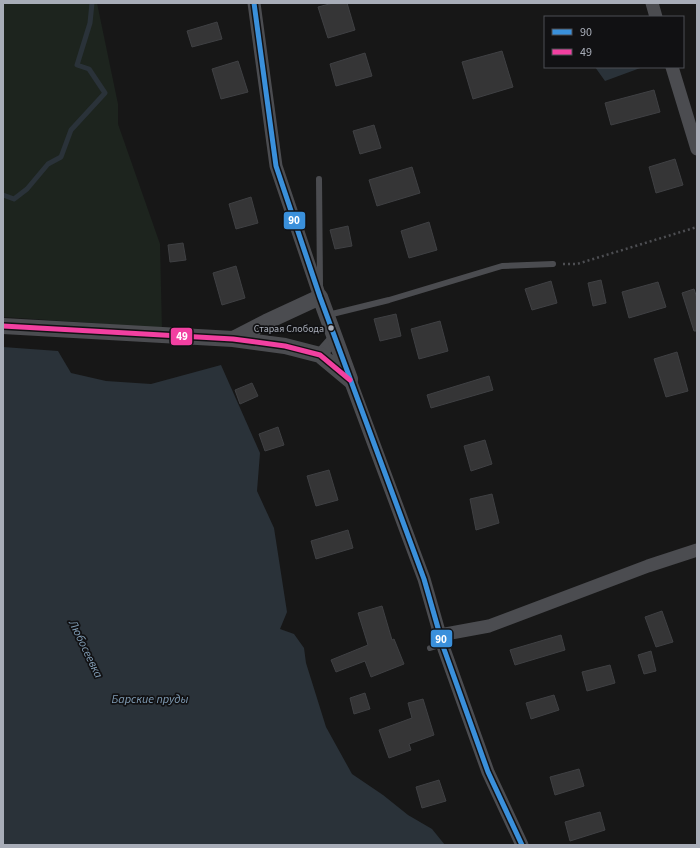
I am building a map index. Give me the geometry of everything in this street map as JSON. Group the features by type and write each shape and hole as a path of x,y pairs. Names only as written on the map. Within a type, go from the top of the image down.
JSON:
{"street":[{"path":"254,3 276,166 320,297 328,315 350,380 424,579 442,640 488,772 522,845"},
{"path":"652,3 656,16"},
{"path":"672,68 697,149"},
{"path":"233,340 266,322 320,297"},
{"path":"3,326 233,340 285,346 320,354 350,380"},
{"path":"320,354 335,338"},
{"path":"442,640 489,626 648,566 697,550"}],"lane":[{"path":"319,179 320,297"},
{"path":"328,315 389,300 502,266 553,264"},
{"path":"430,648 442,640"}],"path":[{"path":"553,264 577,264 697,227"}],"shaded area":[{"path":"3,3 97,3 118,104 118,124 160,244 162,330 93,323 3,317"}],"water":[{"path":"596,68 640,68 605,81"},
{"name":"Барские пруды","path":"3,347 58,351 71,373 106,381 151,384 221,365 260,453 257,491 274,528 287,612 280,629 294,634 304,648 306,663 326,727 352,774 383,795 408,815 432,829 445,845 3,845"}],"building":[{"path":"333,3 347,3 355,30 328,38 318,7"},
{"path":"217,22 222,39 192,47 187,31"},
{"path":"502,51 513,87 473,99 462,62"},
{"path":"365,53 372,76 336,86 330,64"},
{"path":"238,61 248,92 221,99 212,69"},
{"path":"654,90 660,112 611,125 605,103"},
{"path":"374,125 381,148 360,154 353,131"},
{"path":"675,159 683,185 656,193 649,167"},
{"path":"412,167 420,193 377,206 369,180"},
{"path":"251,197 258,223 236,229 229,204"},
{"path":"429,222 437,250 409,258 401,231"},
{"path":"348,226 352,246 335,249 330,230"},
{"path":"183,243 186,260 170,262 168,245"},
{"path":"236,266 245,298 222,305 213,273"},
{"path":"601,280 606,303 593,306 588,283"},
{"path":"551,281 557,303 532,310 525,289"},
{"path":"658,282 666,307 629,318 622,292"},
{"path":"694,289 697,298 697,331 694,331 682,293"},
{"path":"396,314 401,336 380,341 374,319"},
{"path":"440,321 448,351 419,359 411,329"},
{"path":"677,352 688,391 666,397 654,359"},
{"path":"489,376 493,390 431,408 427,395"},
{"path":"252,383 258,396 240,404 235,390"},
{"path":"278,427 284,445 265,451 259,434"},
{"path":"485,440 492,464 471,471 464,446"},
{"path":"329,470 338,500 316,506 307,476"},
{"path":"492,494 499,523 476,530 470,499"},
{"path":"348,530 353,548 316,559 311,541"},
{"path":"382,606 392,640 394,639 404,664 371,677 365,661 336,672 331,660 368,645 358,613"},
{"path":"662,611 673,642 656,647 645,617"},
{"path":"561,635 565,650 515,665 510,650"},
{"path":"651,651 656,671 644,674 638,655"},
{"path":"610,665 615,683 587,691 582,672"},
{"path":"365,693 370,709 354,714 350,698"},
{"path":"554,695 559,710 531,719 526,703"},
{"path":"423,699 434,735 409,744 411,750 389,758 379,730 412,718 408,703"},
{"path":"579,769 584,786 555,795 550,777"},
{"path":"439,780 446,801 422,808 416,787"},
{"path":"600,812 605,830 570,841 565,822"}],"waterway":[{"name":"Любосеевка","path":"3,195 14,199 27,189 48,164 61,157 71,130 105,93 89,69 77,65 90,23 92,3"}],"transit line":[{"name":"90","path":"254,3 276,166 320,297 424,579 444,649 488,772 522,845"},
{"name":"49","path":"3,326 233,339 285,346 320,355 350,380"}],"place":[{"name":"Старая Слобода","path":"331,328"}]}
